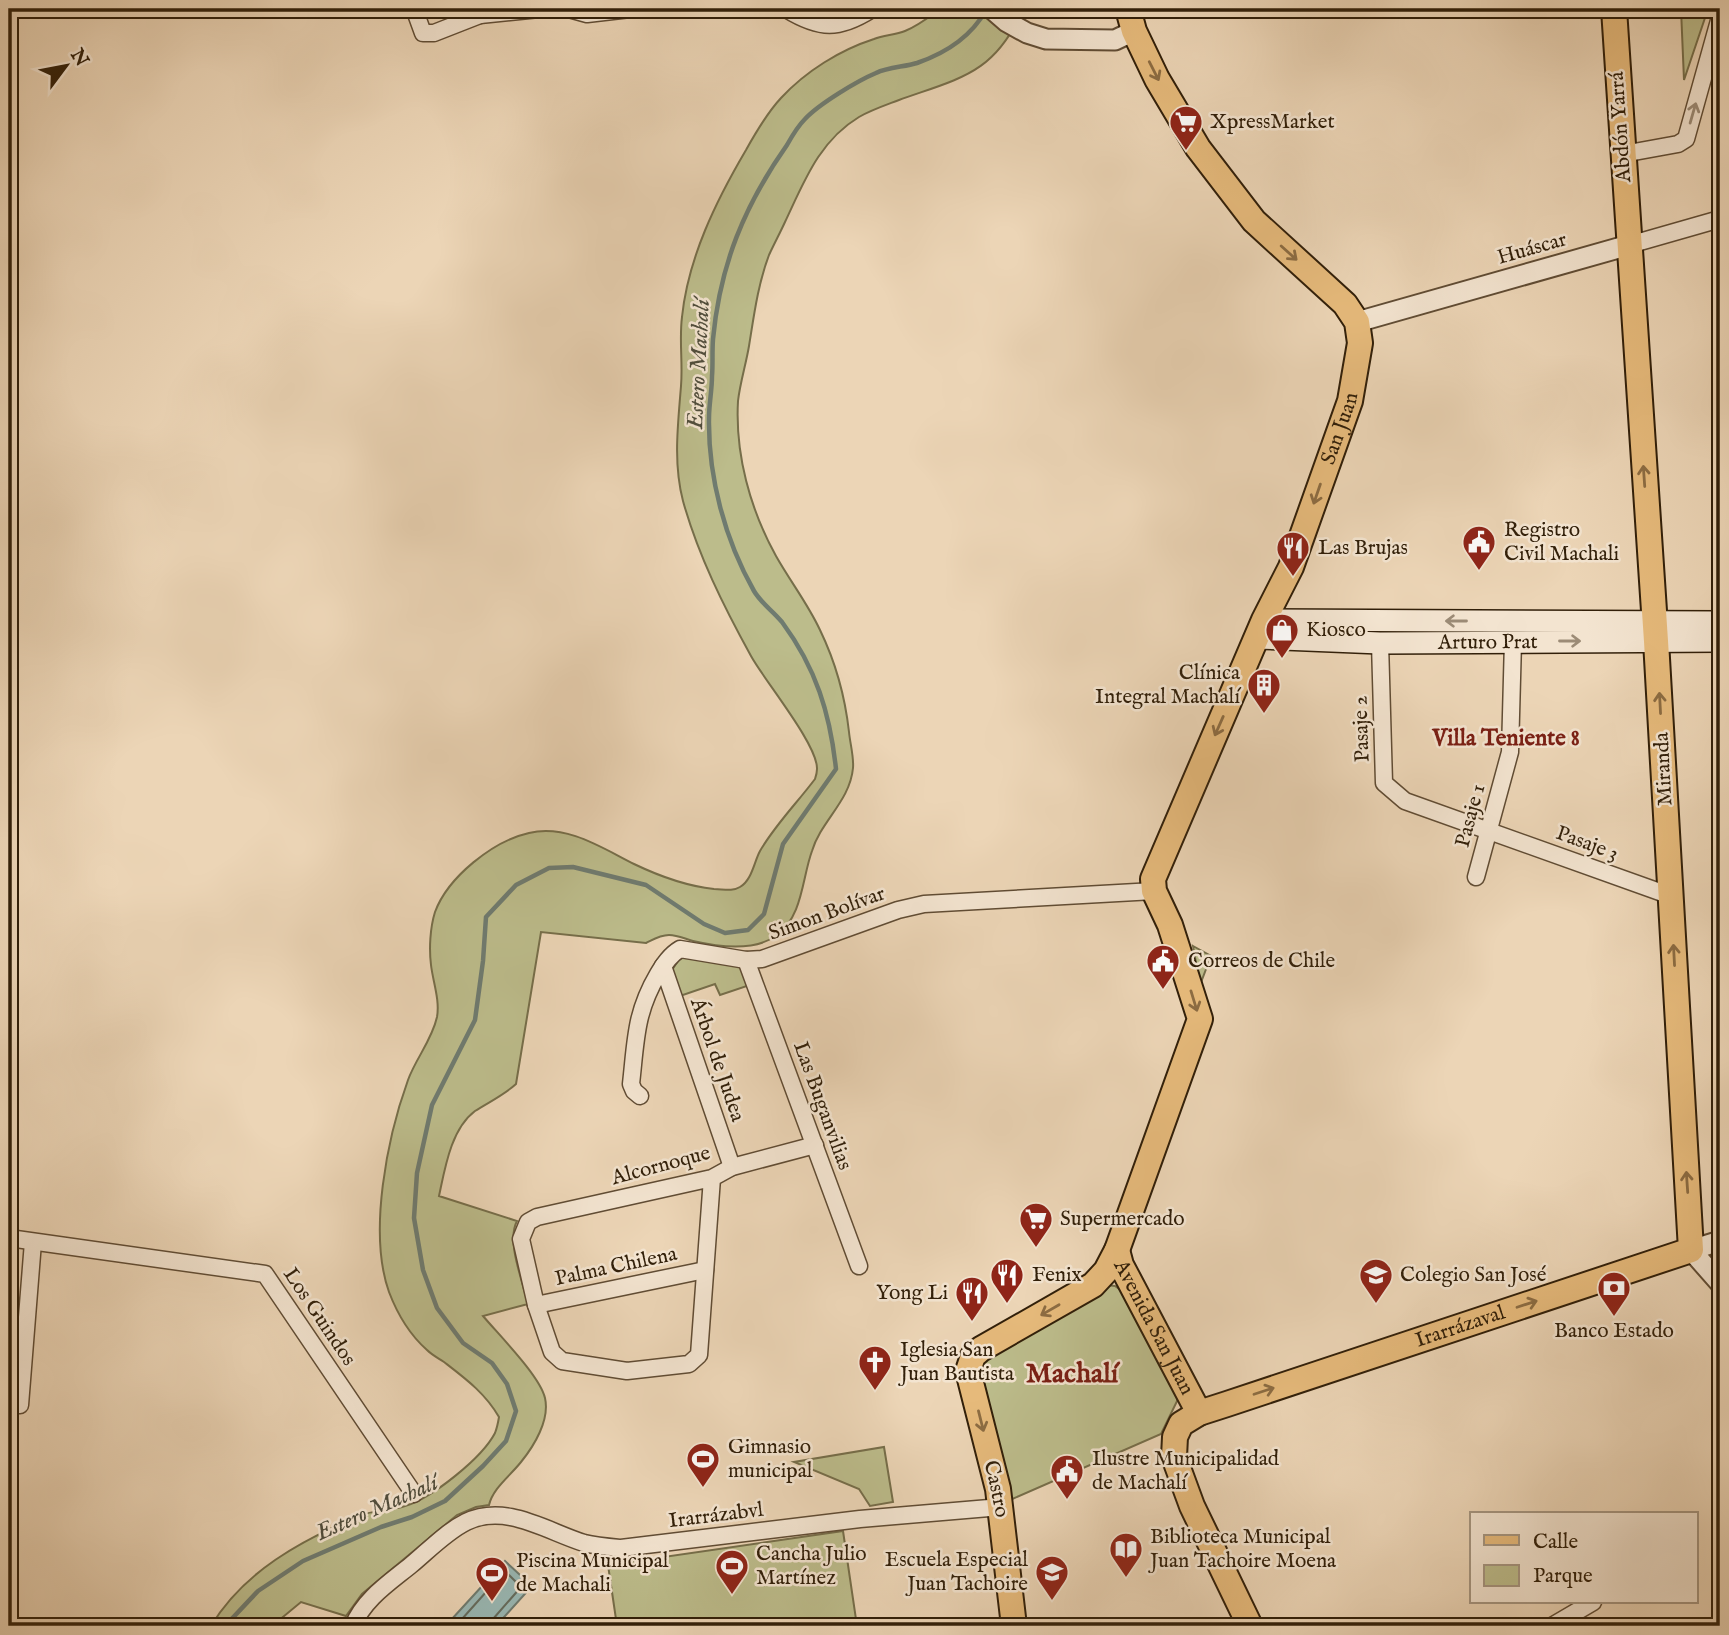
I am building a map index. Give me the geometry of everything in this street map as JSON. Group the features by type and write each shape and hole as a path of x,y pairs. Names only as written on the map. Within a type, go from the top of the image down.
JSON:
{"main road":[{"name":"Abdón Yarrá","path":"1614,9 1629,245"},
{"path":"1131,20 1157,79 1198,148 1254,221 1339,298 1357,322"},
{"name":"Miranda","path":"1629,245 1692,1250"},
{"name":"San Juan","path":"1154,891 1153,879 1157,868 1261,629 1291,568 1350,401 1360,343 1357,322"},
{"name":"Arturo Prat","path":"1261,629 1380,643 1513,641 1655,632 1720,622"},
{"name":"Arturo Prat","path":"1261,629 1655,632 1720,641"},
{"name":"Avenida San Juan","path":"1154,891 1171,925 1200,1019 1117,1250 1121,1265 1199,1413 1181,1424 1175,1437 1174,1457 1192,1506 1250,1626"},
{"name":"Castro","path":"1014,1626 1001,1507 968,1371 973,1356 1093,1284 1106,1271 1117,1250"},
{"name":"Irarrázaval","path":"1199,1413 1692,1250"}],"street":[{"path":"417,9 415,11 423,33 434,33 475,12 539,9"},
{"path":"569,9 587,14 630,9"},
{"path":"786,9 799,17 823,24 850,23 872,9"},
{"path":"992,9 1007,22 1046,39 1115,40 1131,20"},
{"path":"1623,154 1678,144 1686,139 1720,17"},
{"name":"Huáscar","path":"1357,322 1720,219"},
{"name":"Pasaje 1","path":"1476,877 1510,752 1513,641"},
{"name":"Pasaje 2","path":"1380,643 1384,783 1405,801 1488,830"},
{"name":"Pasaje 3","path":"1488,830 1671,896"},
{"name":"Simon Bolívar","path":"663,966 680,949 746,960 772,957 898,910 923,904 1154,891"},
{"name":"Las Buganvilias","path":"746,960 859,1266"},
{"path":"640,1096 631,1084 639,1012 663,966"},
{"name":"Árbol de Judea","path":"663,966 732,1167"},
{"name":"Alcornoque","path":"536,1305 521,1239 522,1231 528,1222 537,1217 712,1178 732,1167 815,1145"},
{"path":"536,1305 552,1352 562,1361 627,1371 689,1364 699,1355 712,1178"},
{"name":"Los Guindos","path":"9,1238 265,1274 414,1494"},
{"name":"Irarrázaval","path":"1692,1250 1720,1241"},
{"path":"20,1405 33,1242"},
{"path":"1692,1250 1720,1283"},
{"name":"Palma Chilena","path":"536,1305 705,1270"},
{"name":"Irarrázabvl","path":"353,1626 357,1615 377,1593 446,1536 464,1523 496,1514 512,1516 586,1543 621,1548 860,1518 1001,1507"},
{"path":"1552,1626 1590,1604"}],"green space":[{"path":"940,9 1023,9 1012,31 988,61 958,79 864,114 845,127 823,150 806,178 765,266 739,394 739,441 746,481 767,538 815,620 831,655 842,693 852,755 851,780 816,840 797,907 786,927 777,935 748,946 714,945 672,935 660,936 646,943 541,932 516,1084 475,1111 460,1128 450,1150 439,1196 517,1221 514,1229 514,1250 528,1304 483,1316 527,1367 542,1389 545,1415 536,1441 502,1482 489,1505 457,1515 362,1594 346,1616 301,1602 272,1626 211,1626 240,1589 295,1547 358,1516 405,1506 429,1495 468,1465 495,1433 499,1417 488,1401 427,1350 405,1323 389,1292 380,1242 383,1186 393,1129 408,1080 437,1017 437,998 430,959 431,932 435,912 450,886 473,862 487,852 515,837 543,831 584,839 643,868 683,883 704,888 737,889 747,880 772,832 815,779 817,769 809,745 751,656 731,619 704,561 683,501 677,444 681,326 685,295 697,252 714,210 758,130 781,98 812,70 836,55 874,39 910,29"},
{"path":"1681,9 1708,9 1684,80"},
{"path":"1193,946 1211,956 1200,985"},
{"path":"685,956 738,966 742,968 750,985 720,995 715,984 680,996 672,970 680,958"},
{"path":"1106,1285 1115,1286 1122,1291 1180,1395 1161,1434 1010,1500 976,1366"},
{"path":"884,1447 893,1502 870,1506 859,1489 794,1462"},
{"name":"Cancha Julio Martínez","path":"843,1531 857,1626 617,1626 608,1565"}],"water":[{"name":"Piscina Municipal de Machali","path":"505,1561 532,1586 496,1626 458,1626 451,1620"}],"waterway":[{"name":"Estero Machalí","path":"225,1626 258,1591 303,1561 445,1501 506,1441 516,1411 507,1384 492,1363 463,1343 437,1308 423,1270 414,1218 417,1173 432,1105 475,1020 486,917 516,885 549,868 573,867 646,885 704,924 725,933 748,930 764,914 783,844 836,769 830,729 820,692 794,639 754,591 735,551 720,507 709,440 709,418 713,339 721,286 736,237 758,191 805,119 829,100 868,77 886,69 917,63 948,49 973,28 986,10"}],"place":[{"name":"XpressMarket","path":"1186,152"},
{"name":"Registro Civil Machali","path":"1479,572"},
{"name":"Las Brujas","path":"1293,578"},
{"name":"Kiosco","path":"1282,660"},
{"name":"Clínica Integral Machalí","path":"1264,715"},
{"name":"Correos de Chile","path":"1163,991"},
{"name":"Supermercado","path":"1036,1249"},
{"name":"Fenix","path":"1007,1305"},
{"name":"Colegio San José","path":"1376,1305"},
{"name":"Banco Estado","path":"1614,1318"},
{"name":"Yong Li","path":"972,1323"},
{"name":"Iglesia San Juan Bautista","path":"875,1392"},
{"name":"Gimnasio municipal","path":"703,1489"},
{"name":"Ilustre Municipalidad de Machalí","path":"1067,1501"},
{"name":"Biblioteca Municipal Juan Tachoire Moena","path":"1126,1579"},
{"name":"Cancha Julio Martínez","path":"732,1596"},
{"name":"Escuela Especial Juan Tachoire","path":"1052,1602"},
{"name":"Piscina Municipal de Machali","path":"492,1603"}],"district":[{"name":"Villa Teniente 8","path":"1506,738"},
{"name":"Machalí","path":"1072,1374"}]}
